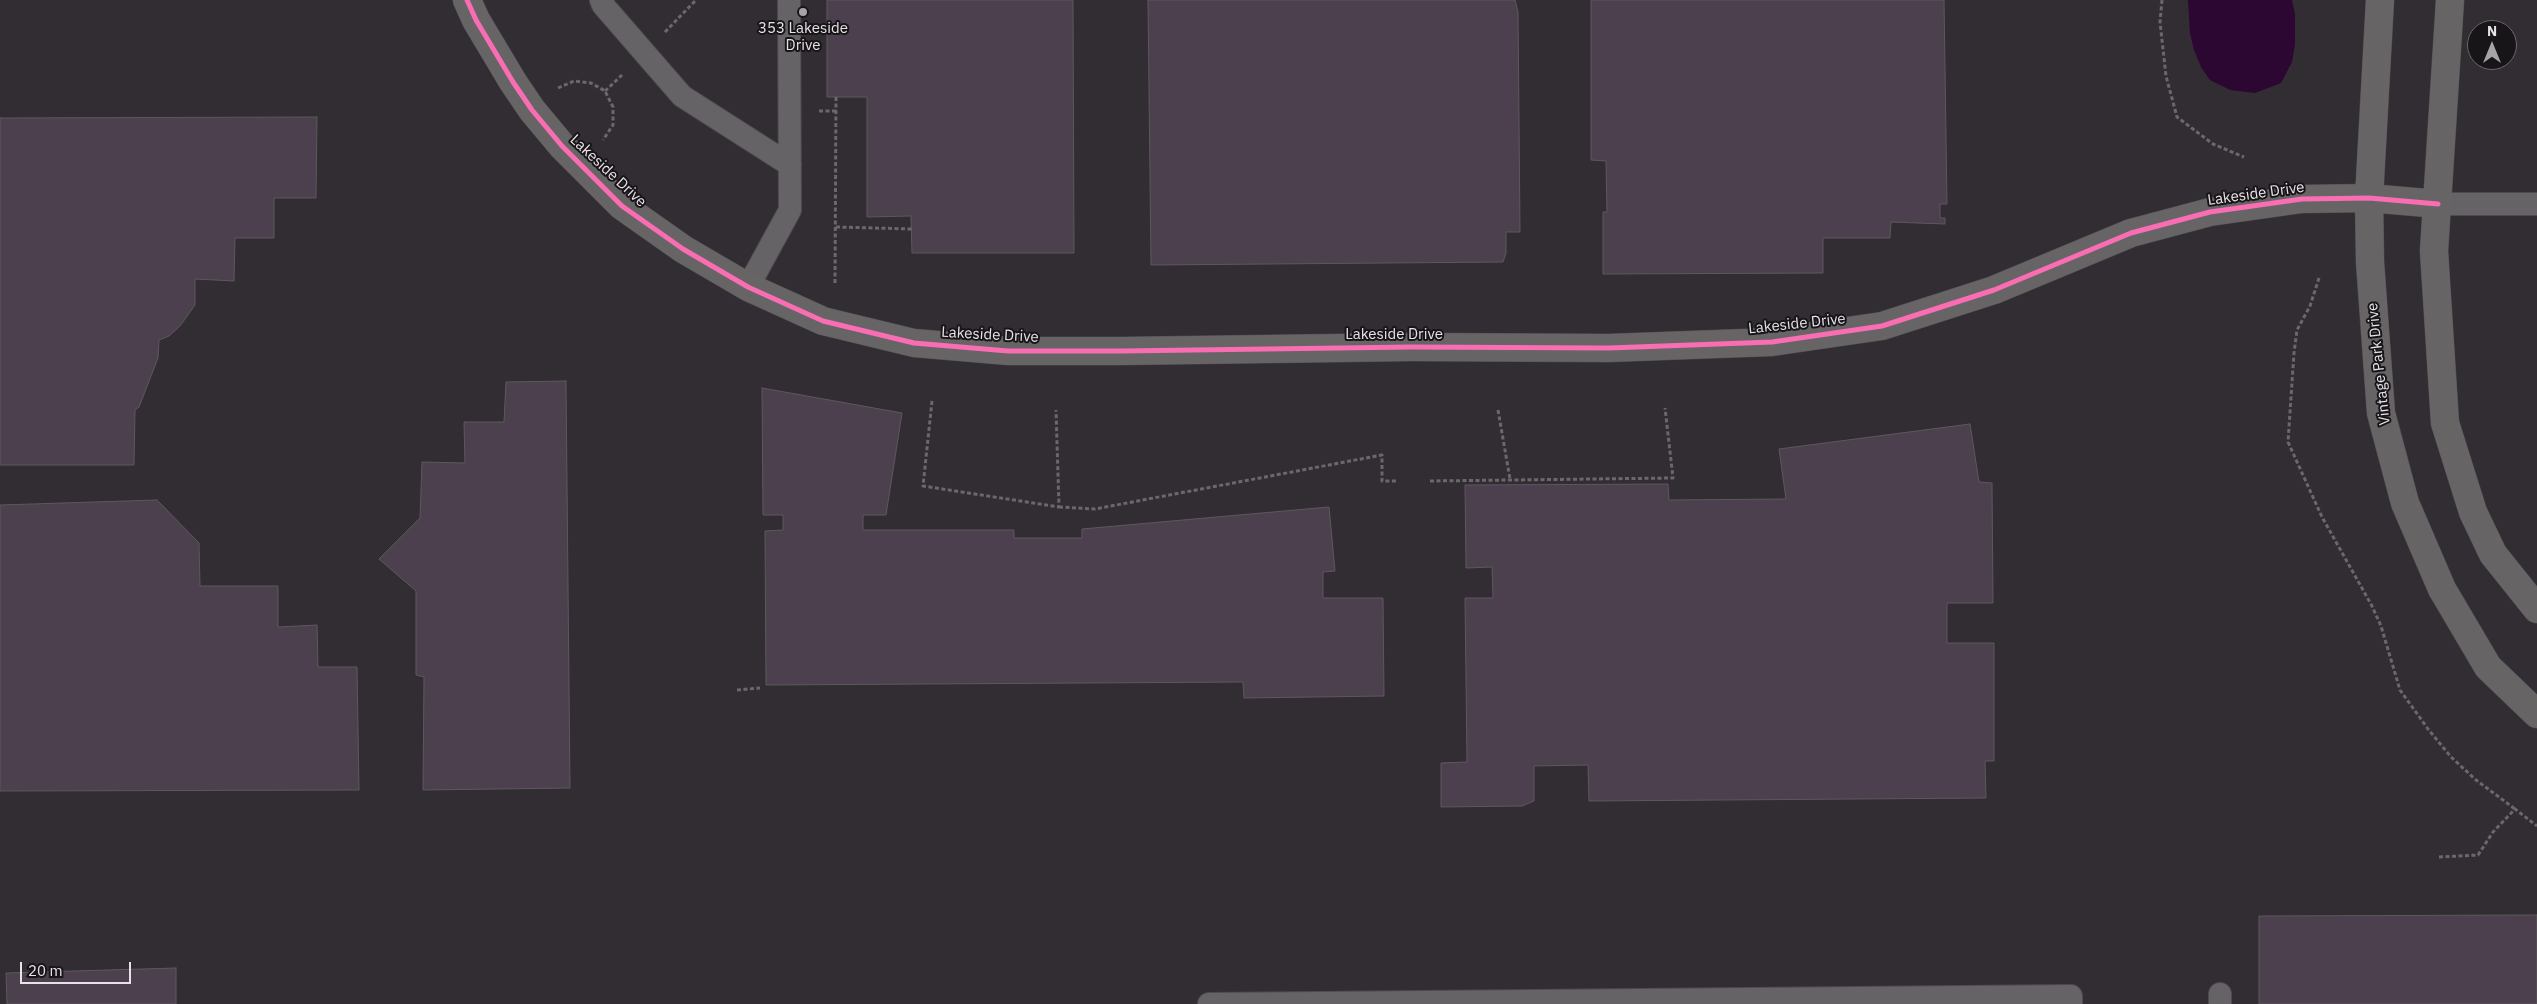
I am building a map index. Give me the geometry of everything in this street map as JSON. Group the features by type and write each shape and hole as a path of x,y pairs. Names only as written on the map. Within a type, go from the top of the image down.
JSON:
{"street":[{"name":"Lakeside Drive","path":"467,0 476,20 513,82 562,146 622,206 683,249 748,287 823,321 914,343 1008,351 1412,347 1609,348 1772,342 1882,326 1994,290 2131,233 2210,212 2302,199 2369,198 2438,204"},
{"name":"Vintage Park Drive","path":"2380,0 2369,198 2370,271 2381,413 2405,503 2442,590 2488,667 2537,714"},
{"path":"2450,0 2434,251 2445,423 2473,512 2493,554 2537,609"}],"lane":[{"path":"602,0 603,5 682,96 790,165"},
{"path":"748,287 790,210 788,0"},
{"path":"2438,204 2537,204"},
{"path":"1209,1004 2071,996 2071,1004"}],"path":[{"path":"2162,0 2160,22 2166,76 2177,117 2213,144 2244,158"},
{"path":"558,88 574,81 591,83 605,91 613,108 612,125 603,140"},
{"path":"835,283 836,97"},
{"path":"836,227 912,229"},
{"path":"2319,278 2310,306 2297,330 2288,442 2322,517 2372,606 2381,626 2400,690 2451,757 2476,780 2537,826"},
{"path":"932,401 923,486 1059,507 1095,509 1382,455 1382,481 1397,481"},
{"path":"1430,481 1673,478 1665,408"},
{"path":"1056,410 1059,507"},
{"path":"1498,410 1510,480"},
{"path":"737,690 760,688"},
{"path":"2439,857 2478,855 2493,832 2515,809"}],"shaded area":[{"path":"2188,0 2292,0 2295,14 2295,44 2292,62 2281,83 2255,93 2230,90 2210,80 2201,67 2194,50 2190,33"}],"building":[{"path":"827,0 1073,0 1074,253 912,253 911,216 867,217 867,97 827,97"},
{"path":"1148,0 1515,0 1518,12 1520,232 1506,232 1506,253 1503,262 1151,265"},
{"path":"1591,0 1944,0 1947,204 1940,204 1940,218 1945,218 1945,224 1891,222 1890,238 1823,238 1823,273 1603,274 1603,212 1607,212 1606,161 1591,160"},
{"path":"317,117 316,198 274,198 274,238 235,238 234,281 195,279 195,305 180,326 169,336 159,340 158,358 139,407 135,410 134,465 0,465 0,118"},
{"path":"566,381 570,788 423,790 424,677 416,675 416,591 379,559 420,518 422,462 465,463 464,422 504,422 506,382"},
{"path":"762,388 902,413 886,515 863,515 863,530 1014,530 1014,538 1082,538 1082,529 1329,507 1335,571 1323,572 1323,598 1383,598 1384,696 1244,698 1243,682 766,685 765,531 783,530 783,515 763,515"},
{"path":"1970,424 1979,482 1992,483 1993,603 1947,603 1947,643 1994,643 1994,761 1985,761 1986,798 1589,801 1588,765 1534,766 1534,801 1522,806 1441,807 1441,763 1467,762 1465,598 1493,598 1492,567 1466,568 1465,485 1668,484 1669,500 1786,499 1779,449"},
{"path":"157,500 199,543 200,586 278,586 278,627 317,625 318,667 357,667 359,790 0,791 0,505"},
{"path":"2537,915 2537,1004 2259,1004 2259,916"},
{"path":"176,968 176,1004 7,1004 6,973"}],"cycle path":[{"path":"467,0 476,20 532,110 562,146 622,206 683,249 748,287 823,321 914,343 1008,351 1122,351 1411,347 1609,348 1772,342 1882,326 1994,290 2131,233 2210,212 2302,199 2369,198 2438,204"}],"place":[{"name":"353 Lakeside Drive","path":"803,12"}]}
